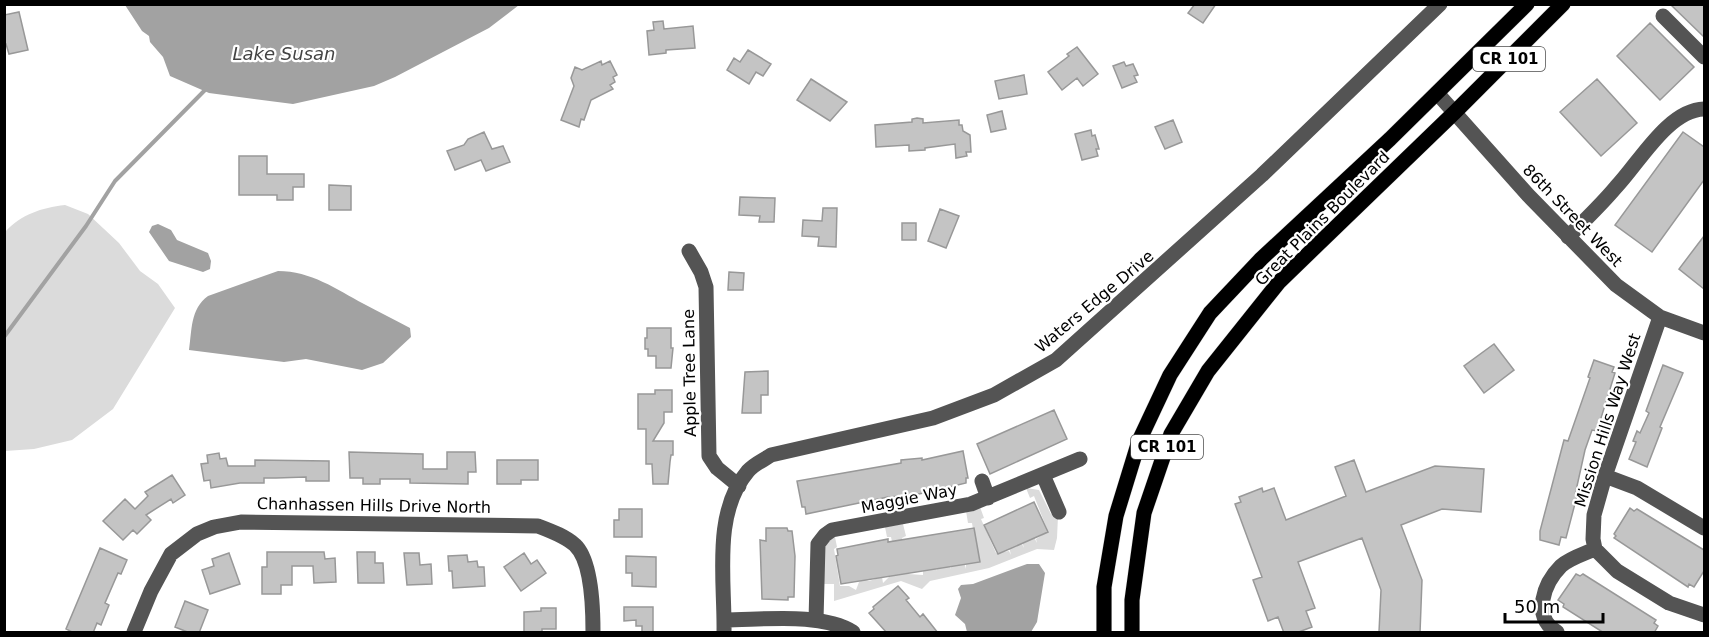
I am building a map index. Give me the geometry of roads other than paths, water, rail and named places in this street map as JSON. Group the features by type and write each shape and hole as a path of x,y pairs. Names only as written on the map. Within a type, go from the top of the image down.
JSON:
{"main road":[{"name":"Great Plains Boulevard","path":"1104,633 1104,588 1116,516 1139,441 1170,375 1210,313 1261,259 1437,93 1527,4"},
{"name":"Great Plains Boulevard","path":"1132,633 1132,600 1144,513 1171,434 1208,371 1279,282 1563,4"}],"street":[{"name":"Waters Edge Drive","path":"724,626 726,514 749,470 771,455 933,418 994,395 1056,360 1146,282 1262,175 1440,4"},
{"path":"1663,16 1704,57"},
{"name":"86th Street West","path":"1437,93 1568,237 1616,285 1660,317 1704,333"},
{"path":"1568,237 1618,186 1647,149 1669,126 1679,118 1704,109"},
{"name":"Apple Tree Lane","path":"689,251 701,272 706,287 709,456 717,468 739,486"},
{"name":"Mission Hills Way West","path":"1595,549 1592,526 1594,515 1605,476 1660,317"},
{"name":"Maggie Way","path":"816,620 818,544 832,530 971,504 1080,459"},
{"path":"1043,475 1059,512"},
{"path":"1605,476 1637,488 1704,528"},
{"path":"982,481 988,498"},
{"name":"Chanhassen Hills Drive North","path":"134,633 151,591 171,554 197,534 214,527 241,522 538,526 566,538 578,548 588,571 593,633"},
{"path":"1557,633 1545,620 1542,597 1561,567 1574,558 1595,549 1617,571 1669,603 1704,615"},
{"path":"724,626 816,620 833,622 853,633"}],"water":[{"name":"Lake Susan","path":"125,5 519,5 489,28 395,77 374,86 293,104 209,93 170,76 163,57"},
{"path":"158,224 171,230 177,240 208,253 211,261 210,269 203,272 169,261 149,232 152,226"},
{"path":"278,271 312,277 333,287 410,328 411,337 383,363 362,370 306,359 284,362 189,350 195,314 202,301 208,296"},
{"path":"1027,564 1039,564 1045,573 1037,622 1031,632 967,632 965,624 955,615 961,598 958,589 961,585 973,584"}],"waterway":[{"path":"4,337 86,226 115,181 208,87"}]}
